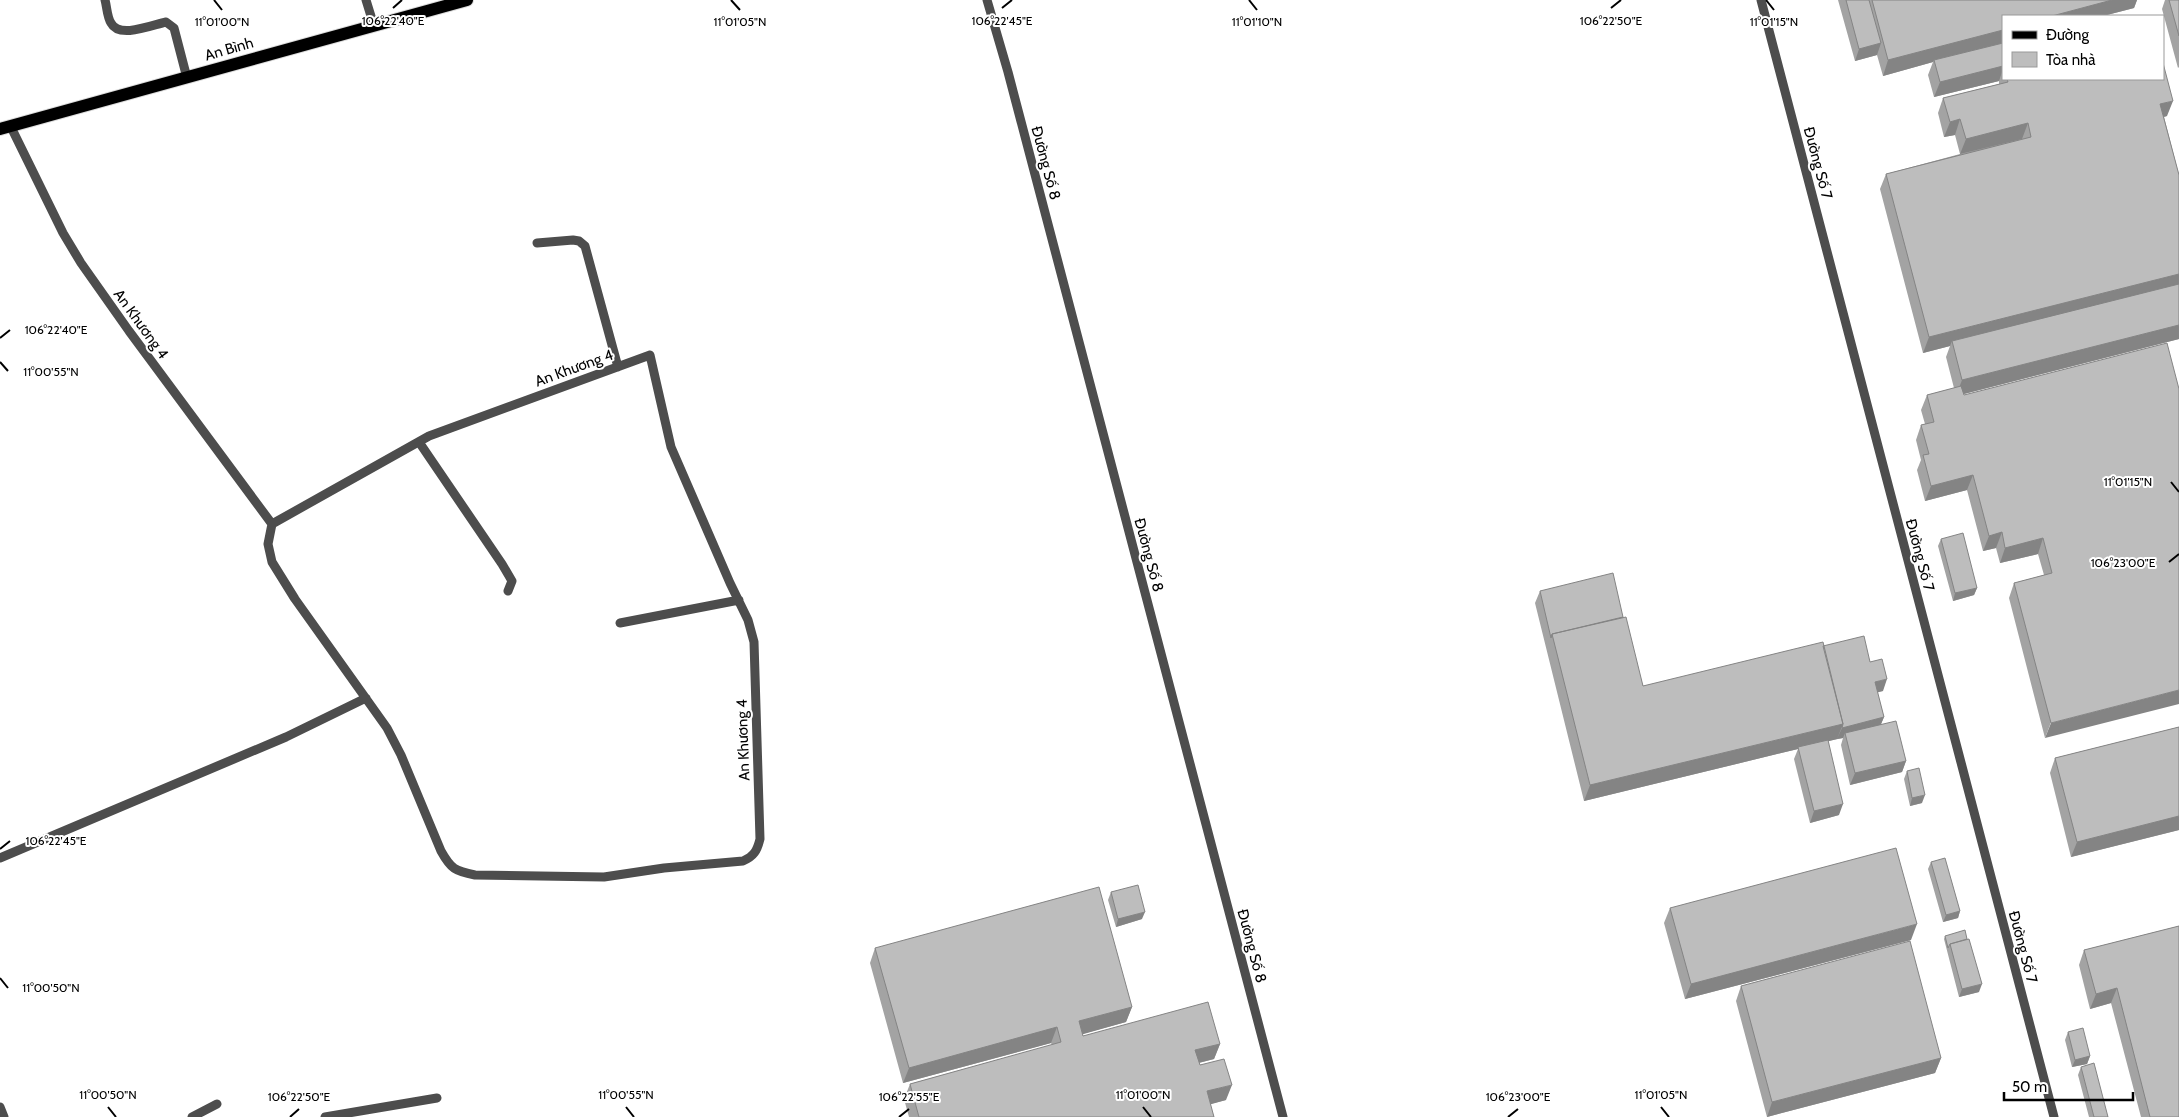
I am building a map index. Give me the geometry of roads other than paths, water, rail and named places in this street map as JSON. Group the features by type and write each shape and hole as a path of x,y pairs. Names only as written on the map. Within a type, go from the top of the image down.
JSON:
{"main road":[{"name":"An Bình","path":"6,128 467,0"}],"street":[{"path":"106,0 110,23 117,30 126,31 166,22 170,24 174,28 187,78"},
{"path":"366,0 374,26"},
{"name":"Đường Số 8","path":"987,0 1008,72 1283,1117"},
{"name":"Đường Số 7","path":"1761,0 2054,1117"},
{"name":"An Khương 4","path":"6,128 81,263 272,524 268,544 272,562 295,599 387,728 402,755 448,864 457,872 475,875 604,877 664,868 743,862 752,857 758,849 760,839 754,642 748,620 677,464 650,355 419,442 272,524"},
{"path":"537,243 579,240 585,246 618,367"},
{"path":"419,442 502,564 512,581 508,591"},
{"path":"620,623 739,600"},
{"path":"0,858 286,736 366,698"},
{"path":"325,1117 437,1098"},
{"path":"192,1117 217,1104"},
{"path":"0,1107 4,1117"}]}
